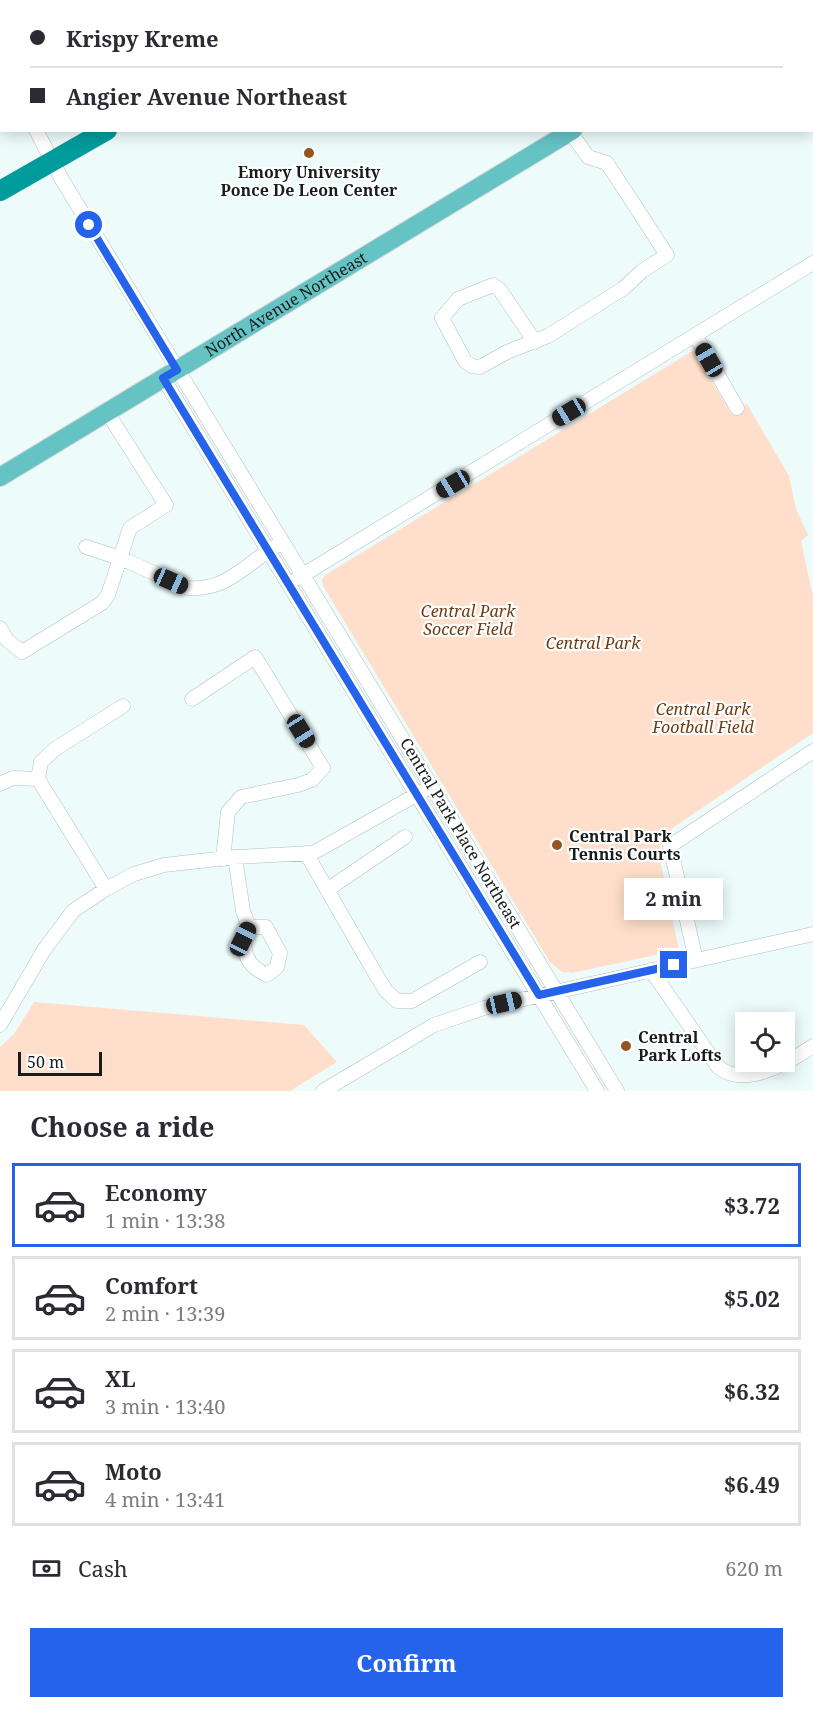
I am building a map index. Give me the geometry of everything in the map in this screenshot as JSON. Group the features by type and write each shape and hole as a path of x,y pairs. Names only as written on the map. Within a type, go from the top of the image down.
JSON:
{"highway":[{"path":"0,191 103,132"}],"main road":[{"name":"North Avenue Northeast","path":"0,477 569,132"}],"street":[{"path":"37,132 170,374"},
{"path":"535,342 503,294 493,285 458,299 442,318 460,354 472,366 480,366 507,352 535,342 624,288 642,271 667,255 607,163 588,157 572,132"},
{"path":"288,584 813,263"},
{"path":"695,335 736,408"},
{"name":"Central Park Place Northeast","path":"170,374 284,542 617,1091"},
{"name":"Central Park Place Northeast","path":"170,374 268,551 597,1091"},
{"path":"0,628 7,640 22,652 52,636 102,603 108,595 134,524 166,505 107,412"},
{"path":"86,548 120,558 188,588 210,589 284,542"},
{"path":"192,699 255,657 323,768 312,780 298,785 241,797 228,812 229,858 249,927"},
{"path":"106,889 38,779 41,762 55,749 123,706"},
{"path":"696,960 670,846 813,751"},
{"path":"0,783 13,778 38,779"},
{"path":"0,1025 44,950 74,911 106,889 134,874 164,865 313,853 356,831 432,785"},
{"path":"327,890 405,837"},
{"path":"306,854 386,991 396,1001 412,1001 480,962"},
{"path":"323,1091 434,1025 484,1008 813,934"},
{"path":"651,970 718,1067 725,1073 741,1076 759,1072 784,1064 813,1046"}],"green space":[{"name":"Central Park","path":"694,350 731,414 747,404 789,476 796,509 808,535 801,541 813,596 813,733 674,827 662,838 659,855 679,950 572,973 562,972 550,962 323,586 322,579 325,575"},
{"path":"34,1002 304,1025 337,1062 290,1091 0,1091 0,1047 14,1034"}],"place":[{"name":"Emory University Ponce De Leon Center","path":"309,153"},
{"name":"Central Park Tennis Courts","path":"557,845"},
{"name":"Central Park Lofts","path":"626,1046"}],"route":[{"path":"89,225 177,370 163,378 539,995 674,965"}],"park label":[{"name":"Central Park Soccer Field","path":"468,620"},
{"name":"Central Park Football Field","path":"703,718"}]}
